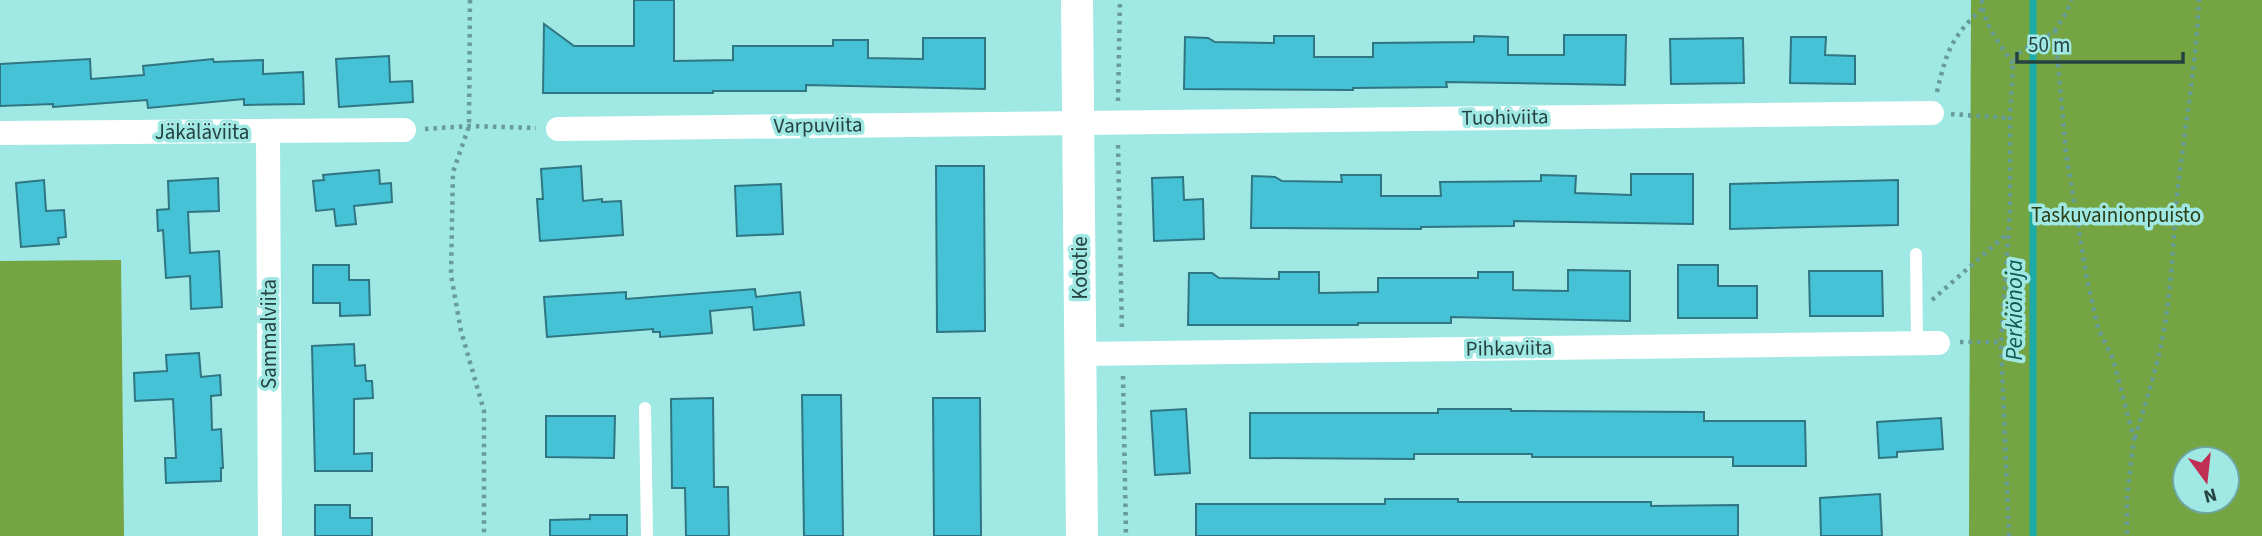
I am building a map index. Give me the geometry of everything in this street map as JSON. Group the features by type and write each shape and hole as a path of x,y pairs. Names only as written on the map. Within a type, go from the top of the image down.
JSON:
{"street":[{"name":"Kototie","path":"1077,0 1082,536"},
{"name":"Tuohiviita","path":"1078,122 1932,113"},
{"name":"Varpuviita","path":"558,129 1078,122"},
{"name":"Jäkäläviita","path":"0,133 404,130"},
{"name":"Sammalviita","path":"268,131 270,536"},
{"name":"Pihkaviita","path":"1080,354 1928,343"}],"lane":[{"path":"1916,254 1917,311 1928,343"},
{"path":"645,408 647,536"}],"path":[{"path":"470,0 469,127 453,172 451,275 461,331 484,411 484,536"},
{"path":"1120,0 1118,121 1126,536"},
{"path":"1982,0 1982,9 1991,29 2012,64 2008,233 2001,342 2009,536"},
{"path":"2012,64 2024,49 2055,30 2067,12 2071,0"},
{"path":"2127,536 2127,495 2134,439 2165,325 2199,0"},
{"path":"1982,9 1965,25 1946,55 1932,113 2010,118"},
{"path":"2055,30 2066,153 2085,268 2098,328 2113,359 2134,439"},
{"path":"404,130 469,127 558,129"},
{"path":"1917,311 2008,233"},
{"path":"1928,343 2001,342"}],"green space":[{"name":"Taskuvainionpuisto","path":"1971,0 2262,0 2262,536 1969,536"},
{"path":"121,260 124,536 0,536 0,261"}],"building":[{"path":"634,0 674,0 674,61 733,60 733,46 833,46 833,40 868,40 868,58 923,59 923,38 985,38 985,89 806,85 806,91 543,93 544,24 574,46 634,46"},
{"path":"1564,35 1626,35 1625,85 1446,82 1447,87 1353,90 1184,89 1185,37 1208,38 1215,42 1274,43 1274,36 1314,36 1314,57 1373,57 1373,43 1474,42 1474,36 1508,37 1508,55 1564,55"},
{"path":"1791,37 1826,37 1825,55 1855,56 1855,84 1790,83"},
{"path":"1743,38 1744,83 1671,84 1670,39"},
{"path":"389,56 390,82 412,81 413,102 339,107 336,59"},
{"path":"90,59 91,79 144,75 143,66 213,59 214,62 263,60 263,74 303,72 304,104 244,105 244,99 148,108 147,100 53,107 53,104 0,106 0,64"},
{"path":"581,166 583,201 621,201 623,235 540,241 537,199 543,199 541,169"},
{"path":"936,166 984,166 985,331 937,332"},
{"path":"379,170 380,184 391,183 392,202 354,206 356,224 336,226 334,209 316,211 313,181 324,180 323,175"},
{"path":"1631,174 1693,174 1693,224 1514,221 1514,226 1421,229 1251,228 1252,176 1275,177 1282,181 1342,182 1341,175 1381,175 1381,196 1441,196 1440,182 1541,181 1541,175 1576,176 1575,193 1631,195"},
{"path":"1183,177 1184,200 1203,199 1204,239 1154,241 1152,178"},
{"path":"218,178 219,211 188,212 190,253 219,251 222,307 191,309 190,276 166,278 163,230 158,231 157,210 169,209 168,181"},
{"path":"44,180 46,211 64,210 66,237 58,238 59,244 21,247 16,183"},
{"path":"1898,180 1898,225 1730,229 1730,184"},
{"path":"781,184 783,234 737,236 735,186"},
{"path":"313,265 349,265 349,280 369,280 370,315 340,316 340,303 313,303"},
{"path":"1678,265 1718,265 1718,286 1757,286 1757,318 1678,318"},
{"path":"1568,270 1630,271 1630,321 1451,317 1451,323 1188,325 1189,273 1212,273 1219,278 1279,279 1279,272 1319,272 1319,293 1378,292 1378,278 1478,278 1478,272 1513,272 1513,290 1568,291"},
{"path":"1809,271 1882,271 1883,316 1810,316"},
{"path":"755,289 756,297 800,292 804,325 754,330 752,307 710,311 712,333 660,337 660,332 653,332 653,329 547,337 544,297 626,292 626,299"},
{"path":"354,344 355,366 365,365 366,381 372,381 373,398 354,399 354,454 372,453 372,471 315,471 312,346"},
{"path":"199,353 201,377 220,375 221,395 211,396 212,430 221,429 221,481 166,483 165,458 176,458 173,399 135,401 134,373 167,371 166,355"},
{"path":"802,395 841,395 843,536 804,536"},
{"path":"713,398 714,487 728,487 729,536 686,536 685,488 672,488 671,399"},
{"path":"933,398 980,398 981,536 934,536"},
{"path":"1186,409 1190,473 1155,475 1151,411"},
{"path":"1438,409 1704,412 1704,421 1805,421 1806,466 1733,466 1733,457 1532,457 1532,454 1414,454 1414,459 1250,458 1250,413 1438,413"},
{"path":"546,416 615,416 614,458 546,457"},
{"path":"1941,418 1943,449 1897,452 1897,457 1879,458 1877,422"},
{"path":"1880,494 1882,536 1821,536 1820,498"},
{"path":"1385,499 1458,499 1458,502 1651,502 1651,506 1738,505 1738,536 1196,536 1196,504 1385,504"},
{"path":"315,505 350,505 350,518 372,518 372,536 315,536"},
{"path":"590,515 627,515 627,536 550,536 550,520 590,519"}],"waterway":[{"name":"Perkiönoja","path":"2033,0 2033,536"}]}
